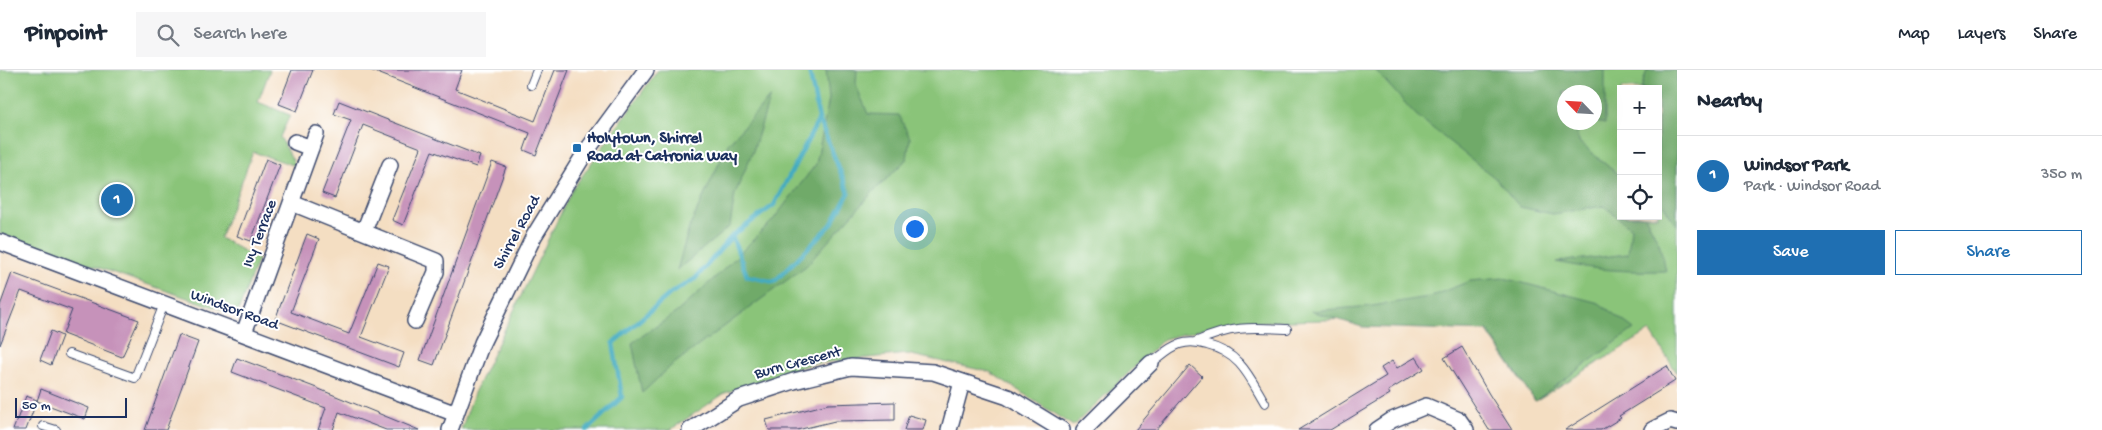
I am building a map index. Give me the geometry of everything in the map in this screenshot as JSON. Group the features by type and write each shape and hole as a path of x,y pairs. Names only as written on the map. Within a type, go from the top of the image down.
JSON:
{"street":[{"name":"Shirrel Road","path":"450,430 482,343 534,236 585,153 646,70"},
{"name":"Ivy Terrace","path":"244,333 270,256 292,203 314,141 295,142"},
{"path":"364,231 390,165"},
{"path":"292,203 436,261 436,272 415,321"},
{"name":"Windsor Road","path":"0,242 456,414"},
{"path":"1084,430 1151,363"},
{"name":"Burn Crescent","path":"690,430 739,399 794,381 851,368 933,372 1008,397 1062,430"},
{"path":"949,430 962,382"},
{"path":"1377,430 1392,420 1426,406 1460,420 1466,430"},
{"path":"1652,430 1670,421 1677,423"}],"lane":[{"path":"531,85 537,70"},
{"path":"69,354 135,378 164,304"},
{"path":"1151,363 1180,344 1195,342 1217,332 1241,327 1287,329"},
{"path":"1195,342 1215,346 1231,354 1242,364 1265,403"},
{"path":"43,426 56,430"}],"green space":[{"path":"0,70 270,70 258,102 290,115 280,137 296,166 253,152 220,238 258,259 237,315 0,234"},
{"path":"658,70 1677,70 1677,373 1650,331 1535,401 1481,323 1354,319 1225,323 1164,339 1073,426 990,372 907,354 810,364 725,393 670,430 461,430 474,393 572,190"},
{"path":"826,70 857,70 856,85 868,114 899,115 910,138 907,159 872,193 806,266 671,366 642,393 632,343 677,312 720,273 773,220 816,164 829,99"},
{"path":"1375,70 1605,70 1605,124 1602,123 1602,85 1557,85 1557,130 1575,130 1580,143 1617,174 1617,217 1604,206 1553,214 1520,207 1495,178 1416,115"},
{"path":"1647,70 1677,70 1677,227 1662,203 1662,85 1642,85"},
{"path":"770,97 753,151 735,194 730,226 677,270 689,228 728,144"},
{"path":"1621,220 1647,220 1659,243 1666,271 1611,270 1556,262 1628,254 1631,228"},
{"path":"1504,278 1599,303 1634,329 1535,401 1488,331 1362,327 1311,311 1372,306 1429,297 1470,281"}],"building":[{"path":"292,70 313,70 297,111 279,104"},
{"path":"370,70 462,70 455,89 535,121 555,70 569,70 536,155 524,150 530,133"},
{"path":"339,101 480,156 476,167 432,151 403,225 392,220 421,148 363,125 335,198 322,193 351,120 334,114"},
{"path":"266,159 280,165 251,241 237,236"},
{"path":"492,162 506,167 434,365 420,360"},
{"path":"307,234 319,239 291,312 349,334 378,262 389,266 361,337 404,353 399,367 275,320"},
{"path":"12,273 139,320 122,357 63,334 72,310 21,291 0,345 0,306"},
{"path":"51,331 62,336 51,365 40,360"},
{"path":"179,335 198,342 166,430 145,430"},
{"path":"1462,347 1512,430 1489,430 1444,358"},
{"path":"1416,357 1424,369 1388,391 1390,394 1330,430 1298,430 1386,376 1381,368 1392,361 1397,368"},
{"path":"237,358 419,430 386,430 339,412 333,430 318,430 326,408 232,372"},
{"path":"1190,365 1202,376 1156,430 1135,430"},
{"path":"1667,366 1675,381 1619,416 1621,418 1601,430 1565,430"},
{"path":"41,389 89,408 85,419 37,401"},
{"path":"26,396 37,400 26,430 13,430"},
{"path":"895,402 895,420 835,421 797,430 769,430 766,420 828,404"},
{"path":"909,415 926,420 923,430 904,430"}],"waterway":[{"path":"732,236 774,205 819,119 809,70"},
{"path":"587,430 622,397 613,343 671,293 695,279 732,236 747,276 774,282 831,225 849,193 819,119"}],"place":[{"name":"Holytown, Shirrel Road at Catronia Way","path":"577,148"},
{"name":"Windsor Park","path":"117,200"}]}
